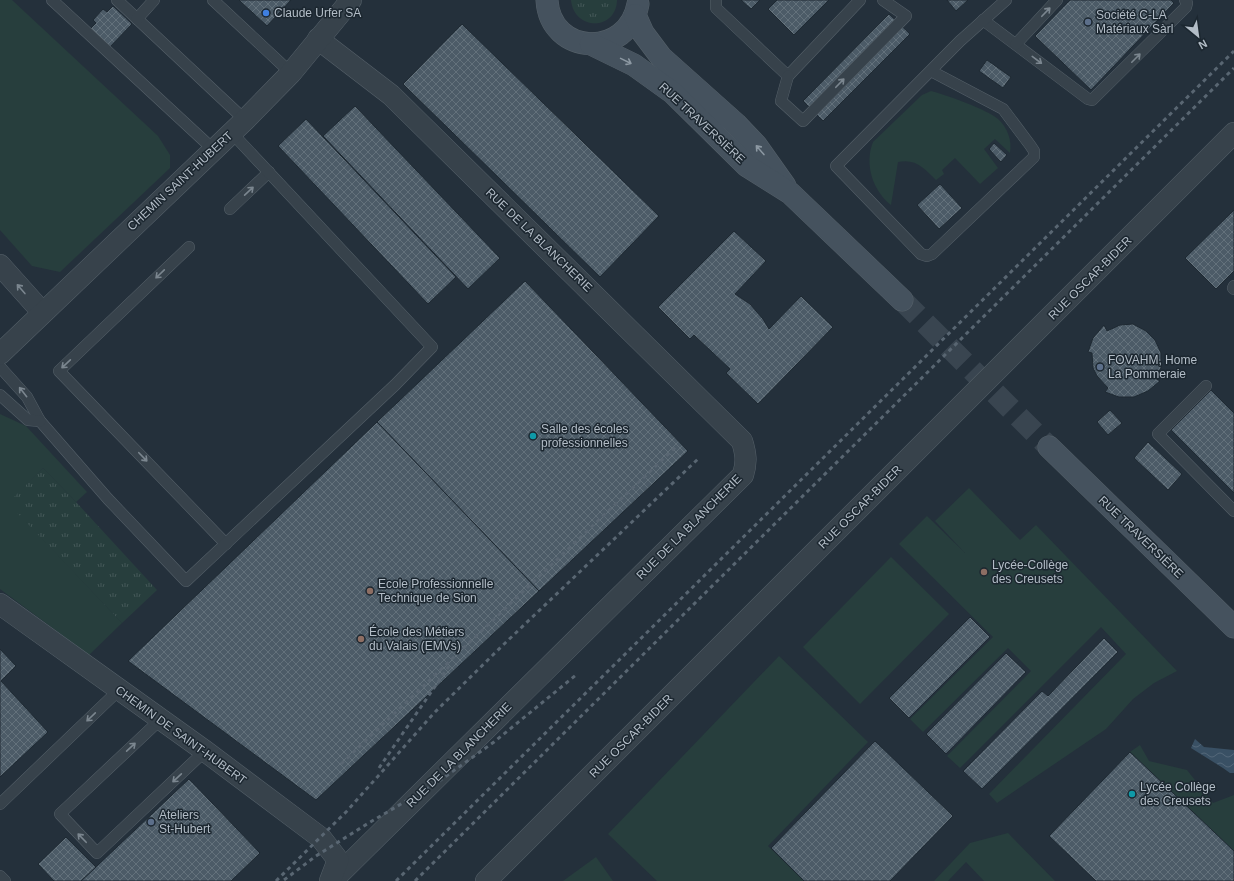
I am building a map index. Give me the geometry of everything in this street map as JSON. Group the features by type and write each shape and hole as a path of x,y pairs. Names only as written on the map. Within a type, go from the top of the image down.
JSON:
{"main road":[{"path":"547,0 551,19 561,32 574,41 591,44 605,42 620,35 626,30 637,7"},
{"name":"RUE TRAVERSIÈRE","path":"637,7 643,33 661,57 736,124 756,145 790,193 902,300"},
{"name":"RUE TRAVERSIÈRE","path":"591,44 651,75 691,109 747,166 790,193"},
{"name":"RUE TRAVERSIÈRE","path":"1049,447 1234,627"}],"street":[{"name":"CHEMIN SAINT-HUBERT","path":"0,354 42,312 238,126 290,73 351,0"},
{"name":"RUE DE LA BLANCHERIE","path":"318,39 391,95 611,311 742,441 746,460 743,475 331,881"},
{"name":"RUE OSCAR-BIDER","path":"486,881 1234,133"},
{"path":"0,265 42,312"},
{"name":"CHEMIN DE SAINT-HUBERT","path":"0,604 205,751 321,838 338,860 331,881"}],"lane":[{"path":"52,0 214,150"},
{"path":"0,367 27,397 40,421 108,499 186,581 395,385 432,347 269,172 238,126 137,19 117,0"},
{"path":"137,19 154,0"},
{"path":"213,0 290,73"},
{"path":"716,0 716,8 788,76"},
{"path":"860,0 788,76 781,101 803,121 906,16 882,0"},
{"path":"931,71 1003,109 1034,151 1034,157 932,254 927,256 921,254 836,166 960,41 1006,0"},
{"path":"1016,44 1057,0"},
{"path":"983,20 1092,100 1186,7 1187,3 1185,0"},
{"path":"230,209 269,172"},
{"path":"188,247 59,371 226,544"},
{"path":"1206,386 1158,434 1234,511"},
{"path":"0,395 28,420 40,421"},
{"path":"0,804 119,690"},
{"path":"160,719 60,814 96,852 205,751"},
{"path":"0,876 5,881"}],"green space":[{"path":"0,0 12,0 158,136 170,155 170,168 60,272 32,266 0,230"},
{"path":"571,0 617,0 615,10 610,17 603,22 595,23 587,22 579,17 574,10"},
{"path":"931,91 976,107 993,115 1004,126 1010,144 1010,153 995,139 984,149 998,168 980,184 955,158 942,170 944,174 936,180 920,165 904,161 898,162 891,205 879,192 875,185 870,168 870,150 873,142 922,95"},
{"path":"0,414 26,426 87,492 76,502 43,468 9,503 122,623 89,655 0,589"},
{"path":"43,468 157,590 122,623 8,503"},
{"path":"969,488 1020,540 1036,525 1177,671 1154,683 1133,699 1106,729 997,803 989,794 1126,654 1101,627 960,768 947,756 1031,671 1008,648 923,732 910,719 993,637 899,544 927,516 965,553 935,521"},
{"path":"891,557 949,614 860,704 803,647"},
{"path":"779,656 868,742 768,846 804,881 657,881 608,834"},
{"path":"1140,745 1149,761 1187,770 1213,803 1234,795 1234,851 1130,752"},
{"path":"1008,833 1055,881 984,881 966,862 948,881 934,881 970,843"},
{"path":"596,857 613,881 563,881"}],"water":[{"path":"1195,739 1204,747 1234,750 1234,773 1230,773 1191,748"}],"building":[{"name":"Claude Urfer SA","path":"239,0 291,0 267,26"},
{"path":"741,0 760,0 751,9"},
{"path":"777,0 829,0 794,35 768,9"},
{"path":"947,0 968,0 956,11"},
{"path":"1070,0 1171,0 1174,3 1091,90 1035,36"},
{"path":"113,6 132,24 109,48 90,29 96,23 93,20 103,9 107,12"},
{"path":"889,14 910,34 823,121 803,101"},
{"path":"462,24 659,216 600,277 403,84"},
{"path":"987,60 1011,77 1003,88 979,71"},
{"path":"355,106 500,258 468,289 323,136"},
{"path":"306,119 456,277 428,304 278,146"},
{"path":"994,143 1007,155 1001,162 989,149"},
{"path":"940,184 962,208 939,229 917,205"},
{"path":"1234,210 1234,271 1216,289 1185,258"},
{"path":"734,231 766,261 735,294 750,304 763,319 769,329 801,296 833,327 758,404 726,373 730,369 694,335 690,339 658,307"},
{"name":"Salle des écoles professionnelles","path":"525,281 688,451 539,591 377,422"},
{"path":"1133,324 1146,331 1155,340 1161,353 1161,368 1155,378 1160,381 1148,391 1134,397 1119,397 1105,392 1108,388 1097,376 1093,368 1092,353 1088,352 1093,338 1104,325 1107,331 1120,325"},
{"path":"1211,390 1234,413 1234,493 1171,430"},
{"path":"1110,410 1122,423 1108,435 1097,422"},
{"path":"377,422 539,591 316,800 128,661"},
{"path":"1148,442 1182,474 1168,490 1134,458"},
{"path":"970,617 990,637 909,718 889,698"},
{"path":"1104,638 1118,652 982,789 963,771 1042,691 1048,696"},
{"path":"0,649 16,666 1,681 48,732 0,777"},
{"path":"1006,653 1026,672 946,754 926,734"},
{"path":"875,741 953,816 890,881 804,881 771,848"},
{"name":"Lycée Collège des Creusets","path":"1130,752 1234,851 1234,881 1096,881 1049,836"},
{"path":"189,779 260,853 231,881 81,881"},
{"path":"66,837 96,867 81,881 54,881 38,864"}],"tunnel":[{"path":"902,300 1049,447"}],"railway":[{"path":"396,881 1234,51"},
{"path":"415,881 1234,68"},
{"path":"341,764 678,445"},
{"path":"276,881 347,811 435,712 699,458"},
{"path":"379,768 449,666"},
{"path":"284,880 316,856 435,784 494,742 576,675"}],"place":[{"name":"Claude Urfer SA","path":"266,13"},
{"name":"Société C-LA Matériaux Sàrl","path":"1088,22"},
{"name":"FOVAHM, Home La Pommeraie","path":"1100,367"},
{"name":"Salle des écoles professionnelles","path":"533,436"},
{"name":"Lycée-Collège des Creusets","path":"984,572"},
{"name":"Ecole Professionnelle Technique de Sion","path":"370,591"},
{"name":"École des Métiers du Valais (EMVs)","path":"361,639"},
{"name":"Lycée Collège des Creusets","path":"1132,794"},
{"name":"Ateliers St-Hubert","path":"151,822"}]}
